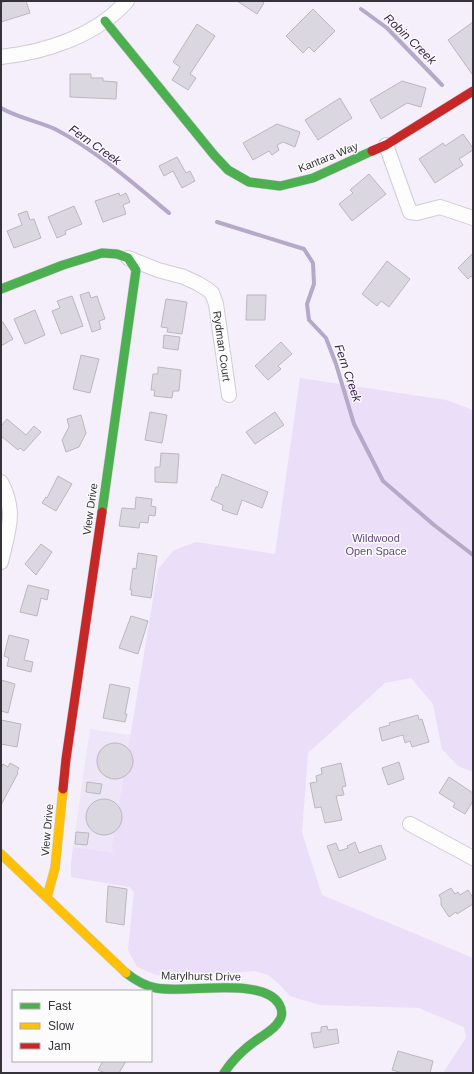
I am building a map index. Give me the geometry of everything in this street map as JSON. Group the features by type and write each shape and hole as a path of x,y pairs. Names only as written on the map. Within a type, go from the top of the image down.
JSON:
{"street":[{"path":"1,57 49,47 87,32 104,22 127,1"},
{"name":"Kantara Way","path":"104,22 214,155 228,170 249,182 280,186 314,178 386,145 473,91"},
{"path":"386,145 410,212 417,213 440,207 473,218"},
{"path":"1,289 63,265 102,254 117,254 128,258"},
{"name":"Rydman Court","path":"128,258 158,270 184,277 212,293 216,304 229,395"},
{"name":"View Drive","path":"47,897 55,868 66,759 136,270 128,258"},
{"path":"1,482 8,494 11,509 9,528 1,562"},
{"path":"410,824 473,858"},
{"name":"Marylhurst Drive","path":"1,854 122,971 139,982 156,988 173,990 212,988 257,989 274,996 281,1006 280,1021 270,1031 236,1056 224,1073"}],"shaded area":[{"path":"90,729 168,741 151,859 73,847"}],"green space":[{"name":"Wildwood Open Space","path":"300,378 446,400 473,410 473,772 458,766 442,749 433,704 411,678 385,683 308,753 302,833 322,895 473,958 473,1073 443,1073 466,1038 464,1027 419,1008 320,1005 290,996 268,975 255,971 179,977 156,975 137,967 128,950 134,892 129,887 71,877 73,847 113,853 112,847 158,569 174,550 196,542 275,554"}],"building":[{"path":"8,1 26,1 30,13 1,22 1,3"},
{"path":"237,1 261,1 264,3 257,14"},
{"path":"313,9 335,31 314,52 309,47 303,53 286,36"},
{"path":"473,22 473,72 472,74 448,40"},
{"path":"197,24 215,36 190,74 196,78 188,90 172,80 180,67 173,62"},
{"path":"70,74 91,74 91,78 103,78 103,81 117,82 116,99 70,97"},
{"path":"402,81 426,88 421,107 407,103 381,119 370,100"},
{"path":"340,98 352,118 318,140 305,120"},
{"path":"277,124 300,132 295,147 283,142 277,145 279,150 272,155 269,151 253,160 243,143"},
{"path":"463,134 473,150 459,159 463,165 435,183 419,159 443,143 445,146"},
{"path":"177,157 186,173 190,171 195,181 182,188 173,171 164,176 159,166"},
{"path":"369,174 386,194 352,221 339,204 353,193 350,190"},
{"path":"119,193 120,196 126,193 130,202 123,205 126,214 103,222 95,201"},
{"path":"74,206 82,224 65,231 66,234 57,238 48,217"},
{"path":"27,211 30,220 34,219 41,238 14,248 7,231 22,225 18,214"},
{"path":"473,253 473,278 471,276 468,279 458,268"},
{"path":"387,261 410,279 389,307 381,301 377,306 362,294"},
{"path":"89,292 91,298 97,296 105,319 99,321 101,329 92,332 80,295"},
{"path":"247,295 266,295 265,320 246,320"},
{"path":"72,296 83,326 61,334 52,311 60,308 57,301"},
{"path":"166,299 187,302 182,334 167,332 168,328 161,327"},
{"path":"35,310 45,335 25,344 14,319"},
{"path":"3,322 13,339 1,346 1,323"},
{"path":"164,335 180,337 178,350 163,348"},
{"path":"281,342 292,354 278,366 281,369 268,380 255,366"},
{"path":"81,355 99,359 90,393 73,389"},
{"path":"158,367 181,370 179,391 173,391 172,398 154,396 155,390 151,390 153,374 158,374"},
{"path":"150,412 167,415 162,443 145,440"},
{"path":"275,412 284,425 255,444 246,432"},
{"path":"81,415 86,433 79,447 66,452 62,440 69,427 67,419"},
{"path":"7,419 26,435 34,426 41,432 24,451 20,448 18,450 1,436 1,426"},
{"path":"161,453 179,454 177,483 155,482 155,467 160,467"},
{"path":"222,474 268,492 262,508 242,500 237,515 222,510 223,505 211,500 216,487 218,487"},
{"path":"58,476 72,484 56,511 42,503 46,497 47,498"},
{"path":"136,497 152,499 151,506 156,507 155,516 149,515 148,523 140,522 139,528 119,526 122,508 135,509"},
{"path":"41,544 52,552 36,575 25,564"},
{"path":"138,553 157,556 151,598 131,595 132,590 130,590 133,568 136,569"},
{"path":"28,585 49,590 47,600 41,598 37,616 20,612"},
{"path":"131,616 148,621 138,654 119,648"},
{"path":"9,635 29,640 24,660 33,662 31,672 7,666 9,658 4,656"},
{"path":"1,680 15,684 8,713 1,711"},
{"path":"110,684 130,688 125,722 103,718"},
{"path":"418,715 419,720 422,719 429,742 412,747 410,741 405,743 403,735 382,741 379,728 390,725 389,723"},
{"path":"1,720 21,724 17,747 1,744"},
{"path":"119,743 128,748 132,754 132,768 128,774 119,779 111,779 102,774 98,768 97,757 102,748 108,744"},
{"path":"399,762 404,779 388,785 382,768"},
{"path":"10,763 19,768 18,773 1,805 1,768 3,764 8,767"},
{"path":"341,763 346,786 342,787 344,795 336,796 342,820 325,823 321,807 315,808 310,783 317,782 316,776 322,774 321,768"},
{"path":"449,777 473,793 473,801 465,814 453,807 455,803 439,793"},
{"path":"87,782 102,784 100,794 86,792"},
{"path":"108,799 117,804 121,810 121,824 117,830 108,835 100,835 91,830 87,824 86,813 91,804 97,800"},
{"path":"76,832 89,833 87,845 75,844"},
{"path":"355,842 359,853 381,845 386,859 339,878 327,846 336,843 339,851 348,848 347,846"},
{"path":"108,886 127,889 124,925 106,922"},
{"path":"451,888 455,894 458,892 460,895 468,890 473,898 473,904 449,917 441,905 439,895"},
{"path":"327,1026 328,1030 337,1029 339,1043 314,1048 311,1033 321,1032 321,1027"},
{"path":"398,1051 433,1061 430,1073 403,1073 392,1070"},
{"path":"102,1062 125,1062 119,1073 105,1073 98,1070"}],"waterway":[{"name":"Robin Creek","path":"361,9 387,28 442,85"},
{"name":"Fern Creek","path":"1,108 55,129 85,147 100,157 169,213"},
{"name":"Fern Creek","path":"217,222 304,249 313,263 314,284 307,304 309,320 326,338 336,364 354,424 383,481 434,525 473,555"}],"traffic: fast":[{"path":"105,21 214,155 228,170 249,182 280,186 313,178 372,151"},
{"path":"1,289 63,265 102,253 117,254 128,258 136,270 102,512"},
{"path":"126,973 140,982 156,988 241,988 257,991 270,996 279,1004 282,1015 277,1024 235,1058 224,1073"}],"traffic: slow":[{"path":"47,897 55,868 63,789"},
{"path":"1,854 126,973"}],"traffic: jam":[{"path":"372,151 386,145 473,91"},
{"path":"63,789 66,759 102,512"}]}
